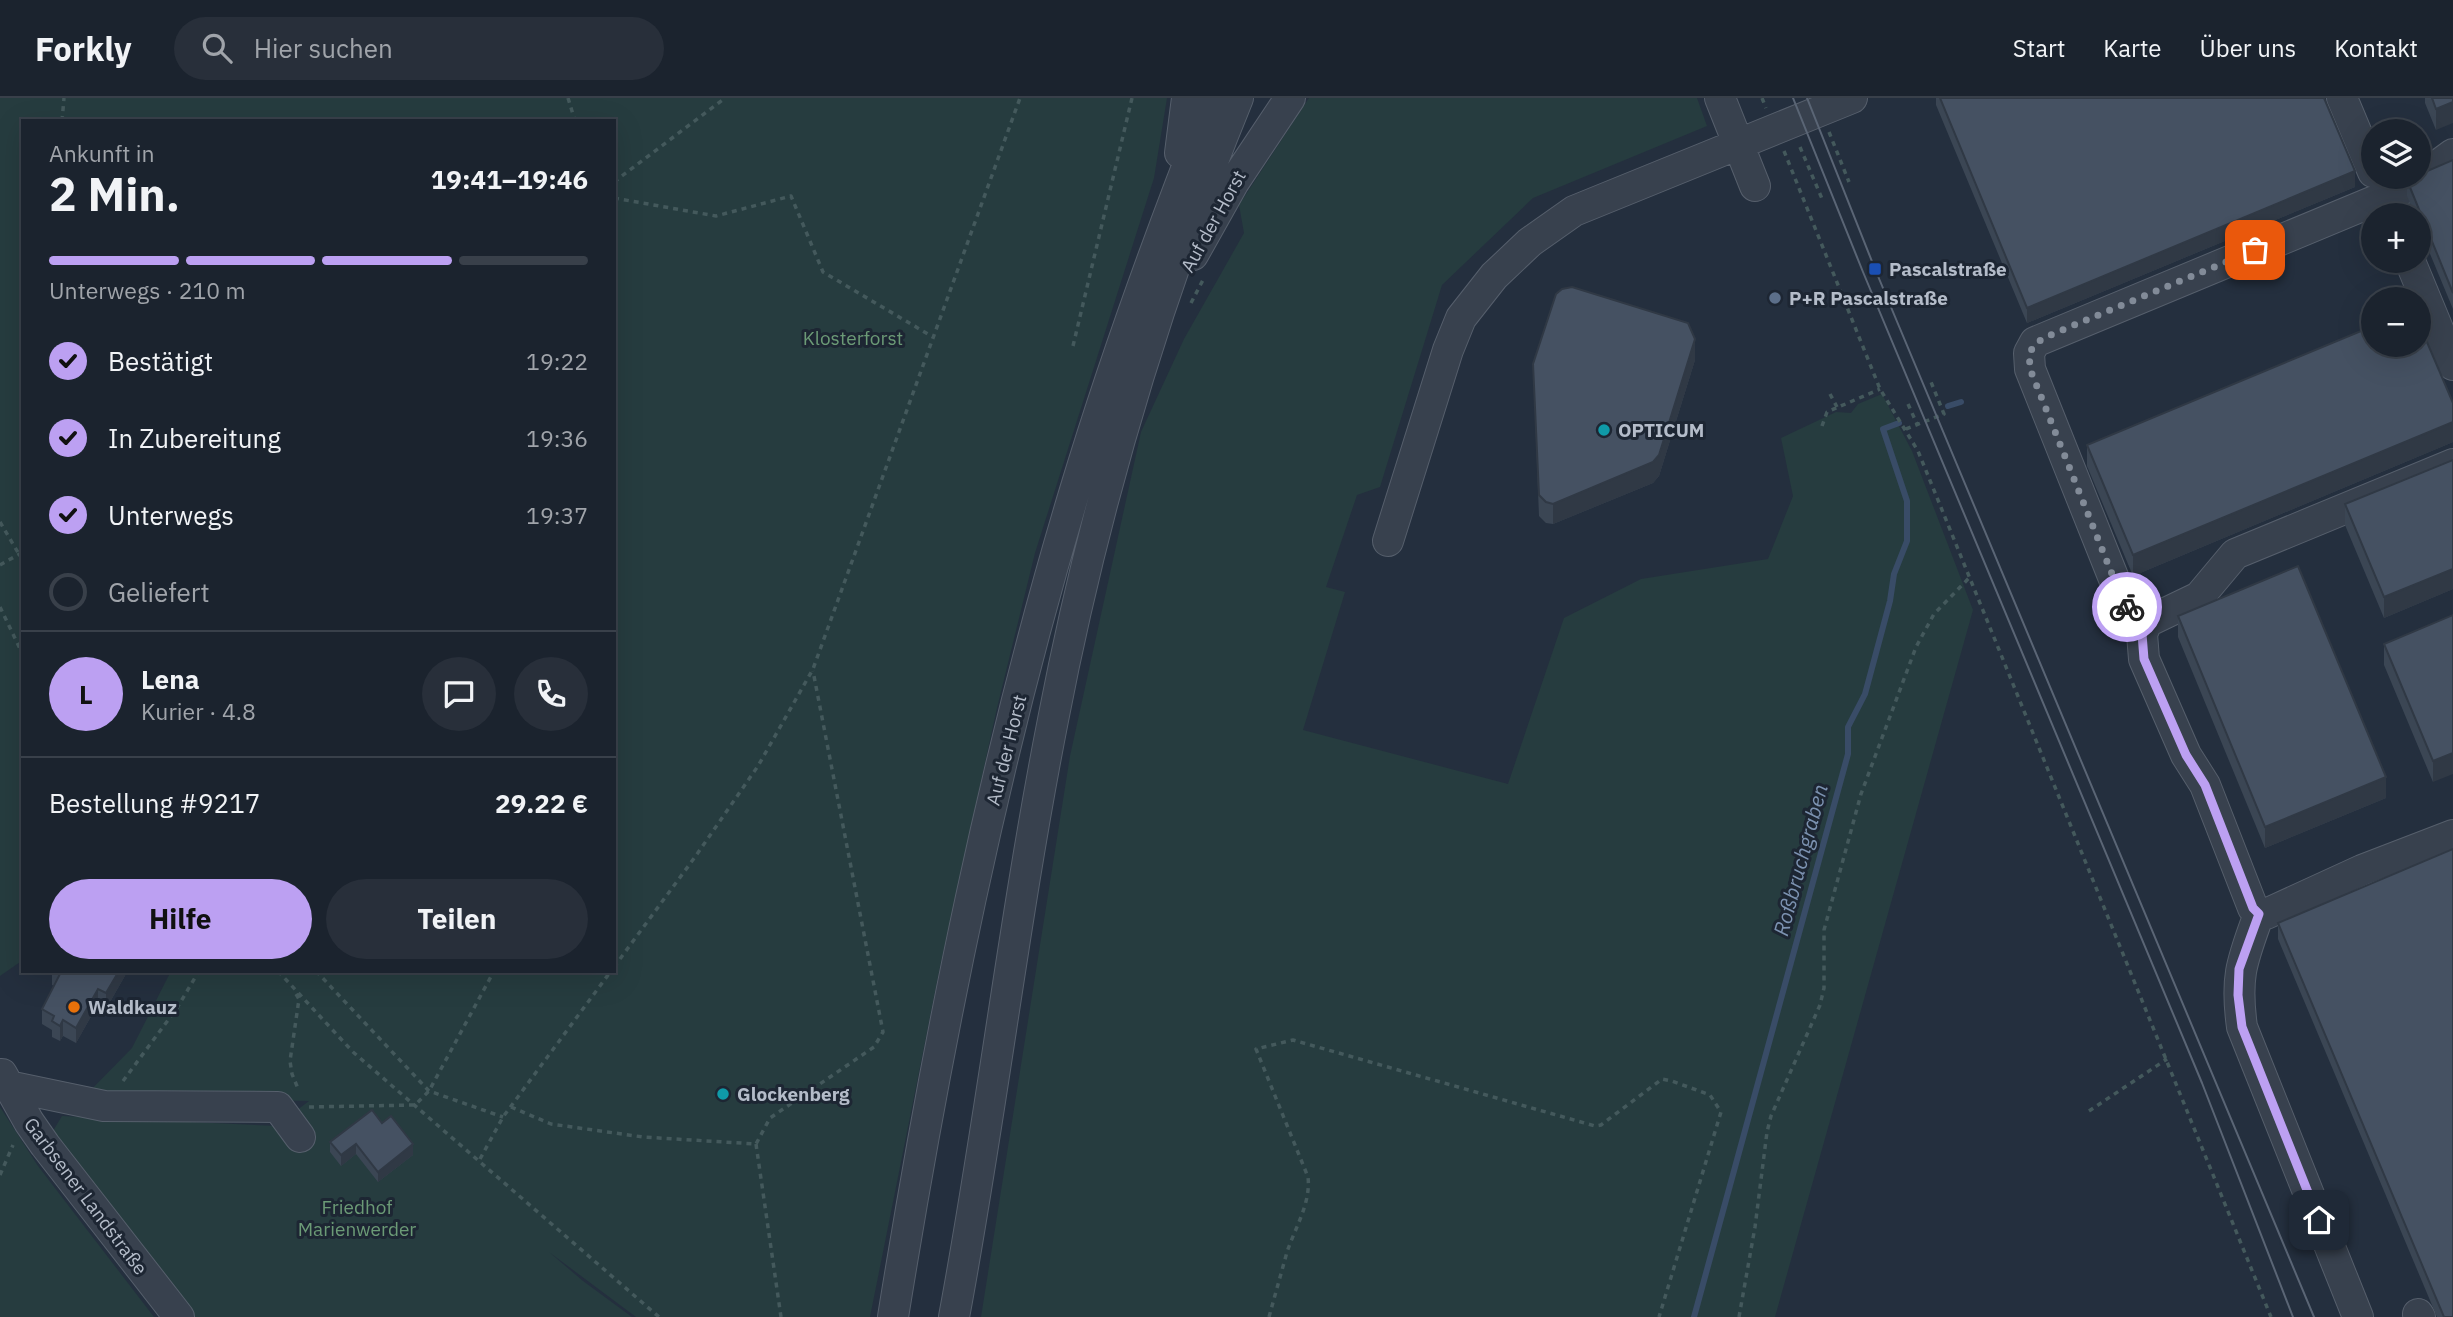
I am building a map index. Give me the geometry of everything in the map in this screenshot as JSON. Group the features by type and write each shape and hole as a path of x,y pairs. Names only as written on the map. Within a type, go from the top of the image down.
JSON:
{"street":[{"name":"Auf der Horst","path":"1174,197 1187,98"},
{"name":"Auf der Horst","path":"893,1317 958,960 983,843 1028,663 1076,487 1123,340 1174,197 1214,98"},
{"name":"Auf der Horst","path":"954,1317 1030,849 1076,607 1146,350 1203,183 1238,98"},
{"name":"Auf der Horst","path":"1146,350 1234,182 1290,98"},
{"path":"1720,98 1755,186"},
{"path":"1388,541 1448,350 1461,318 1494,276 1530,242 1574,211 1852,98"},
{"path":"2342,98 2381,190"},
{"path":"2147,621 2124,604 2030,369 2029,353 2035,342 2381,190 2417,181 2453,154"},
{"path":"2415,273 2453,365"},
{"path":"2453,464 2235,554 2199,597 2147,621 2142,634 2144,659 2186,755 2205,785 2253,908 2259,914 2266,914 2362,870 2453,835"},
{"path":"2259,914 2239,969 2238,995 2242,1027 2358,1317"},
{"path":"4,1078 104,1106 288,1107 300,1137"},
{"name":"Garbsener Landstraße","path":"4,1078 40,1138 178,1317"}],"path":[{"path":"62,119 64,98"},
{"path":"568,98 574,119"},
{"path":"616,180 725,98"},
{"path":"616,964 758,766 813,668 1020,98"},
{"path":"1073,346 1132,98"},
{"path":"1762,98 1880,389 1918,451 2271,1317"},
{"path":"1829,134 1849,182"},
{"path":"1803,157 1823,201"},
{"path":"616,198 716,216 791,195 824,272 933,337"},
{"path":"1190,305 1209,270"},
{"path":"1906,429 1944,414 1931,382"},
{"path":"1822,426 1827,411 1880,389"},
{"path":"1830,394 1837,407"},
{"path":"1909,404 1917,424"},
{"path":"0,522 21,559"},
{"path":"0,565 21,553"},
{"path":"1739,1317 1755,1227 1767,1132 1771,1116 1820,1005 1824,988 1824,930 1861,794 1916,647 1934,614 1970,577"},
{"path":"0,607 21,650"},
{"path":"781,1317 756,1144 770,1118 874,1048 883,1032 813,668"},
{"path":"104,1106 177,1009 199,973"},
{"path":"280,973 353,1052 659,1317"},
{"path":"318,973 429,1091 503,1117"},
{"path":"288,1107 415,1105 429,1091 493,973"},
{"path":"480,1160 503,1117 610,973"},
{"path":"288,1107 299,1088 292,1074 290,1061 299,999 294,989"},
{"path":"1269,1317 1309,1186 1308,1177 1256,1049 1293,1040 1595,1126 1601,1125 1662,1079 1672,1080 1710,1095 1721,1112 1659,1317"},
{"path":"2090,1111 2167,1059"},
{"path":"510,1107 551,1124 643,1137 756,1144"},
{"path":"0,1175 13,1144"}],"green space":[{"name":"Klosterforst","path":"0,98 1167,98 1154,178 1035,553 997,708 940,967 870,1317 636,1317 549,1252 632,1317 194,1317 53,1131 62,1116 276,1126 309,1101 85,1096 132,1048 170,973 616,973 616,119 21,119 21,961 0,976"},
{"path":"1309,98 1697,98 1707,126 1533,198 1442,285 1380,487 1357,495 1326,587 1345,592 1303,730 1508,784 1564,618 1641,579 1768,559 1793,496 1781,438 1836,412 1851,413 1858,404 1882,394 1912,451 1973,610 1775,1317 981,1317 1070,756 1141,432 1184,339 1244,233 1239,205"},
{"path":"0,1107 38,1166 154,1317 0,1317"}],"building":[{"path":"1940,98 2324,98 2355,171 2027,308"},
{"path":"2432,98 2453,98 2453,102 2436,109"},
{"path":"2453,160 2453,293 2431,239 2431,203 2416,203 2411,189 2431,189 2431,169"},
{"name":"OPTICUM","path":"1572,287 1688,323 1695,339 1659,455 1653,462 1553,504 1546,502 1539,495 1533,364 1556,294 1562,289"},
{"path":"2361,331 2361,357 2431,357 2431,351 2453,403 2453,422 2133,555 2087,445"},
{"path":"2453,460 2453,569 2384,597 2345,504"},
{"path":"2298,566 2386,777 2265,827 2178,616"},
{"path":"2453,615 2453,753 2433,761 2384,644"},
{"path":"2453,849 2453,1317 2444,1317 2278,923"},
{"name":"Waldkauz","path":"118,973 106,993 98,989 76,1028 63,1020 60,1026 52,1021 54,1016 42,1009 60,974"},
{"path":"372,1110 382,1123 391,1116 413,1144 378,1172 356,1144 341,1155 330,1142"}],"waterway":[{"name":"Roßbruchgraben","path":"1948,406 1961,402"},
{"name":"Roßbruchgraben","path":"1694,1317 1848,754 1848,727 1865,694 1890,601 1894,574 1907,541 1907,501 1883,429 1899,423"}],"tram line":[{"path":"1793,98 2202,1083 2293,1317"},
{"path":"1807,98 1875,269 2314,1317"}],"way so far":[{"path":"2127,607 2030,369 2029,353 2035,342 2255,250"}],"place":[{"name":"Pascalstraße","path":"1875,269"},
{"name":"P+R Pascalstraße","path":"1775,298"},
{"name":"OPTICUM","path":"1604,430"},
{"name":"Waldkauz","path":"74,1007"},
{"name":"Glockenberg","path":"723,1094"}],"route":[{"path":"2127,607 2147,621 2142,634 2144,659 2186,755 2205,785 2253,908 2259,914 2239,969 2238,995 2242,1027 2319,1220"}],"park label":[{"name":"Friedhof Marienwerder","path":"357,1218"}]}
